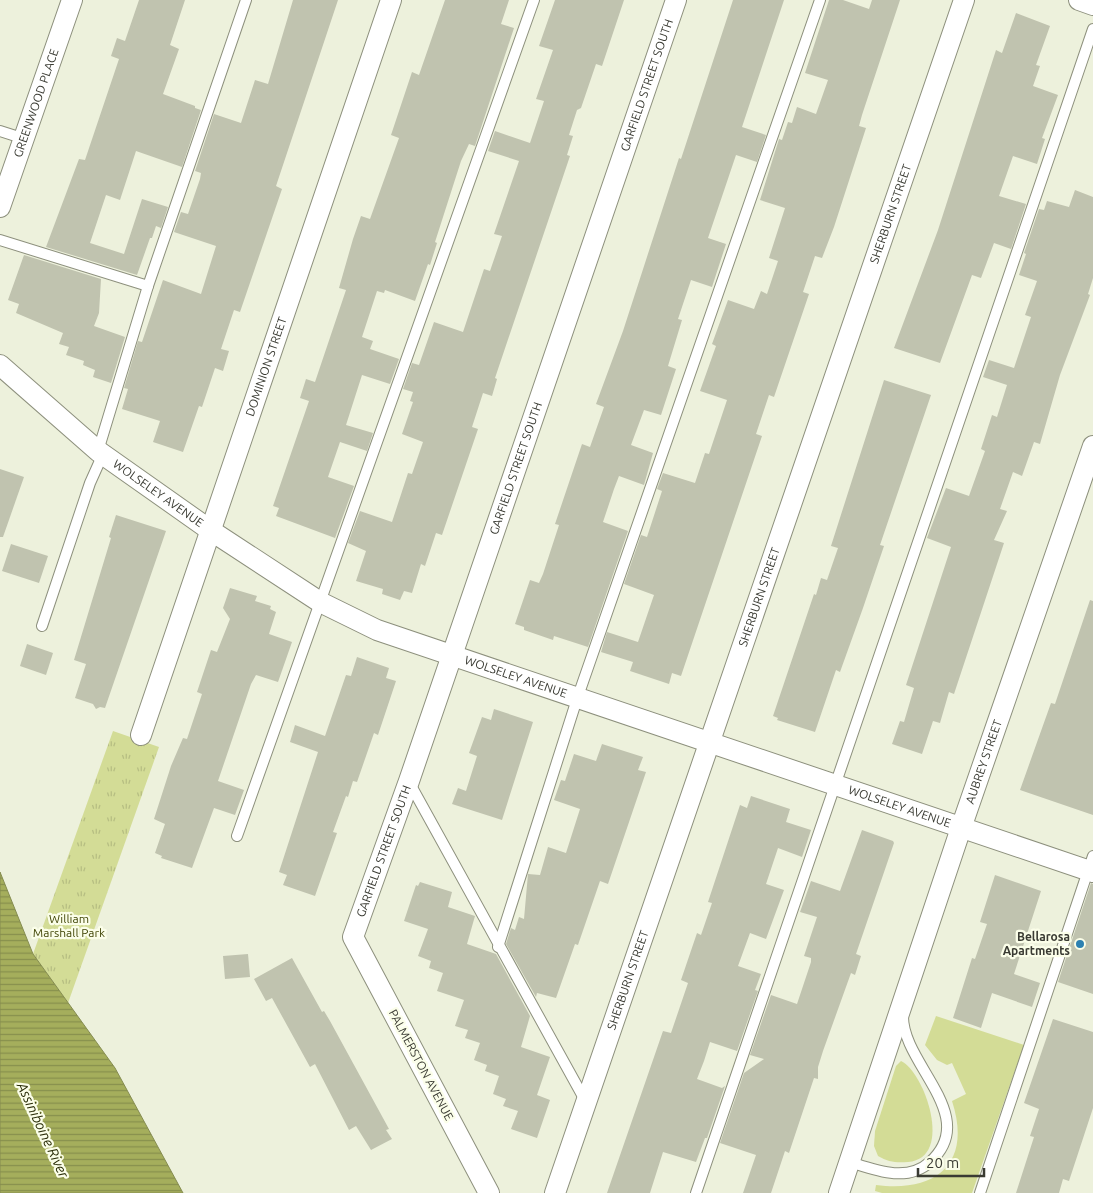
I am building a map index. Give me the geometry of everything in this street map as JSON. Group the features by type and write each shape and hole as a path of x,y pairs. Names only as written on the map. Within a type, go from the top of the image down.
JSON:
{"street":[{"name":"GREENWOOD PLACE","path":"0,207 72,0"},
{"name":"DOMINION STREET","path":"141,735 391,0"},
{"name":"GARFIELD STREET SOUTH","path":"353,936 676,0"},
{"name":"SHERBURN STREET","path":"555,1193 964,0"},
{"path":"1079,0 1093,5"},
{"name":"WOLSELEY AVENUE","path":"0,365 100,452 210,530 320,602 377,630 961,828 1091,866"},
{"name":"AUBREY STREET","path":"840,1193 961,828 1093,446"},
{"name":"PALMERSTON AVENUE","path":"353,936 489,1193"}],"lane":[{"path":"42,626 100,452 148,286 246,0"},
{"path":"237,836 534,0"},
{"path":"498,947 577,699 820,0"},
{"path":"696,1193 1093,29"},
{"path":"0,131 25,139"},
{"path":"0,240 148,286"},
{"path":"408,781 498,947 586,1102"},
{"path":"980,1193 1091,866"},
{"path":"850,1162 877,1171 894,1173 912,1172 928,1164 946,1142 948,1128 945,1111 902,1020 903,1000"}],"green space":[{"name":"William Marshall Park","path":"113,731 159,747 68,1003 33,954"},
{"path":"936,1016 1024,1045 972,1193 882,1193 875,1191 876,1185 898,1186 917,1184 933,1178 945,1169 953,1156 957,1141 957,1122 952,1101 966,1094 952,1063 947,1065 937,1060 925,1045"},
{"path":"901,1061 910,1068 926,1096 933,1131 930,1146 922,1157 908,1162 889,1161 878,1156 874,1146 875,1131 896,1066"}],"water":[{"name":"Assiniboine River","path":"0,872 33,954 115,1068 183,1193 0,1193"}],"building":[{"path":"139,0 185,0 170,45 179,49 163,94 201,110 182,167 136,151 120,200 106,195 90,243 124,254 142,199 168,207 161,228 156,226 152,238 150,238 137,275 46,247 79,159 85,160 119,59 111,56 117,38 125,41"},
{"path":"293,0 338,0 276,186 282,189 240,312 234,310 221,349 229,351 223,371 215,368 202,407 199,406 183,452 153,442 160,421 122,409 128,389 124,388 138,341 142,342 163,280 201,294 216,246 174,232 181,212 188,214 200,179 201,173 195,171 214,114 241,123 255,80 268,84"},
{"path":"445,0 509,0 501,24 514,28 475,146 469,144 461,161 435,242 437,243 430,265 428,264 415,301 385,290 384,293 377,291 362,337 373,341 370,349 399,359 390,384 362,375 346,425 373,433 367,451 340,442 328,477 354,486 335,538 276,516 279,508 273,506 309,401 300,398 306,379 315,382 346,290 339,288 353,239 361,216 370,219 399,138 391,135 412,72 419,75"},
{"path":"555,0 624,0 602,66 596,64 581,108 577,110 569,135 573,136 567,155 570,156 495,378 497,379 492,396 483,393 472,427 478,429 442,535 436,533 425,566 421,564 412,593 404,591 400,600 382,594 383,589 356,581 366,551 348,543 360,511 392,522 408,473 412,474 423,442 402,434 413,402 410,401 413,392 403,389 412,363 419,365 434,322 463,332 484,269 490,271 502,236 494,234 519,161 488,151 495,131 530,143 544,101 536,99 553,50 539,46"},
{"path":"733,0 784,0 742,127 766,135 757,162 736,155 708,238 726,244 712,287 691,280 678,319 682,320 668,366 676,369 661,415 644,410 631,445 653,453 644,485 619,476 614,489 603,522 628,531 588,647 554,636 553,640 524,630 524,627 515,624 530,580 539,583 543,574 559,525 555,524 582,444 590,447 604,407 596,404 623,331"},
{"path":"829,0 843,0 869,9 872,0 900,0 862,115 859,126 866,128 834,227 822,258 815,256 803,292 809,294 774,397 769,395 756,434 762,436 681,676 672,673 669,684 630,671 633,662 601,652 607,632 638,642 654,595 624,584 641,535 647,537 662,491 657,489 663,473 695,483 705,453 709,454 727,400 700,391 716,346 712,344 728,300 754,309 761,291 767,294 778,261 769,258 785,208 760,200 779,139 782,140 788,122 792,123 797,107 816,114 828,80 805,73"},
{"path":"1016,13 1050,26 1036,65 1040,66 1033,86 1058,95 1042,138 1045,139 1037,164 1013,156 999,196 1026,204 1011,249 994,243 981,278 972,275 940,363 894,348 938,230 996,50 1002,53"},
{"path":"1075,190 1093,197 1093,278 1088,294 1090,295 1060,375 1040,444 1034,442 1022,476 1013,472 1000,509 1007,511 994,540 1004,543 954,694 949,692 940,723 933,721 922,754 892,744 900,721 904,722 914,688 906,685 951,547 927,538 946,488 969,496 985,451 981,449 992,415 997,417 1007,385 983,377 989,360 1014,368 1031,317 1025,315 1037,281 1019,275 1026,254 1024,253 1039,209 1044,210 1047,201 1069,207"},
{"path":"24,255 101,279 99,313 94,326 125,337 111,383 93,377 95,370 83,365 84,361 66,355 69,347 59,344 63,333 16,313 19,304 8,300"},
{"path":"884,380 931,395 880,545 884,546 863,608 840,672 836,670 815,732 777,720 778,718 773,716 814,594 816,595 821,578 827,580 838,548 831,546"},
{"path":"0,469 24,477 3,537 0,537"},
{"path":"116,515 166,531 105,708 100,707 96,709 93,704 75,698 86,664 74,660 111,538 109,537"},
{"path":"11,544 48,556 39,583 2,571"},
{"path":"230,588 257,596 255,601 271,606 270,609 276,612 269,634 292,642 278,682 256,675 251,684 218,781 244,790 235,815 214,808 192,868 161,858 162,856 155,853 165,824 154,819 171,766 183,738 187,739 202,694 197,692 211,650 217,652 230,619 223,608"},
{"path":"1090,600 1093,601 1093,815 1020,790 1051,703 1055,704"},
{"path":"27,644 53,653 46,675 20,666"},
{"path":"357,657 389,668 386,678 396,681 378,735 374,733 357,782 353,781 348,797 346,796 333,832 337,833 315,896 283,885 287,875 279,872 318,752 290,742 295,725 325,736 346,675 351,676"},
{"path":"494,709 533,722 502,820 452,804 458,788 466,791 477,756 469,753 482,717 491,720"},
{"path":"602,744 643,757 638,770 646,772 608,884 600,881 578,945 575,944 556,998 537,993 536,997 506,944 511,928 515,930 519,917 524,919 528,874 540,875 548,847 566,853 580,809 554,800 561,780 565,781 574,754 596,761"},
{"path":"751,796 790,809 786,822 811,830 802,857 778,848 766,884 784,890 766,939 750,933 738,966 761,974 755,990 758,991 737,1051 710,1042 697,1079 722,1088 725,1086 707,1138 705,1138 696,1162 663,1152 650,1193 607,1193 663,1031 671,1033 688,983 681,980 697,933 701,935 712,903 708,902 740,805 747,808"},
{"path":"862,830 894,843 856,954 861,956 855,975 851,973 818,1067 818,1079 814,1078 789,1153 785,1151 771,1193 743,1193 756,1155 720,1143 744,1073 764,1059 750,1055 771,995 797,1004 811,962 811,958 804,956 817,917 800,912 811,881 840,891"},
{"path":"995,875 1041,891 1014,974 1040,983 1032,1007 992,993 981,1028 953,1018 972,958 975,959 987,924 980,922"},
{"path":"420,882 452,892 448,907 475,916 467,944 496,954 530,1016 521,1047 550,1057 537,1095 550,1100 537,1138 511,1129 518,1111 503,1106 506,1099 493,1094 499,1076 485,1071 487,1065 474,1060 480,1043 465,1038 468,1030 455,1026 464,1000 437,991 443,973 429,968 431,961 418,956 428,929 404,921 416,885 418,886"},
{"name":"Bellarosa Apartments","path":"1091,883 1093,884 1093,994 1058,982"},
{"path":"248,954 250,977 225,979 223,956"},
{"path":"292,958 322,1012 324,1011 330,1021 389,1129 386,1130 392,1139 371,1150 356,1126 349,1130 315,1064 310,1067 272,998 266,1001 254,979"},
{"path":"1053,1019 1093,1032 1093,1108 1069,1181 1063,1179 1059,1193 1016,1193 1034,1137 1030,1136 1039,1109 1024,1103"}],"place":[{"name":"Bellarosa Apartments","path":"1080,944"}]}
